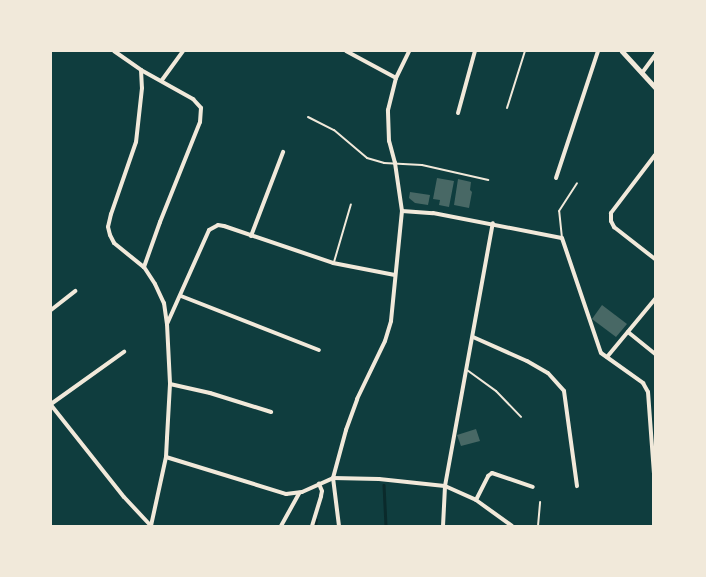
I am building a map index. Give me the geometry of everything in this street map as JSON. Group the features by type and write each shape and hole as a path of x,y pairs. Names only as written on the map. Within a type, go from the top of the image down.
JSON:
{"street":[{"path":"114,51 141,70 162,80 193,99 201,108 200,122 160,222 144,267"},
{"path":"121,55 124,51"},
{"path":"162,80 183,51"},
{"path":"346,51 396,78"},
{"path":"340,526 333,478 346,430 357,399 385,341 390,321 402,211 395,163 390,141 388,110 396,78 409,51"},
{"path":"458,113 476,51"},
{"path":"556,178 598,51"},
{"path":"622,51 655,87"},
{"path":"642,73 655,56"},
{"path":"141,70 142,88 136,142 128,169 111,214 108,227 114,243 144,267 155,284 164,303 167,324 170,384 166,457 151,526"},
{"path":"251,236 283,152"},
{"path":"655,156 611,214 610,221 614,227 655,260"},
{"path":"402,211 433,213 493,223 562,238 586,312 602,352 643,383 648,392 654,474 654,526"},
{"path":"443,526 445,486 493,223"},
{"path":"167,324 181,296 209,230 218,225 333,263 395,275"},
{"path":"51,310 75,290"},
{"path":"181,296 319,350"},
{"path":"607,357 655,299"},
{"path":"628,332 655,354"},
{"path":"473,337 527,361 548,374 564,391 569,416 577,486"},
{"path":"124,352 51,404 124,497 151,526"},
{"path":"170,384 210,393 271,412"},
{"path":"166,457 272,491 286,494 299,493 333,478 379,479 445,486 476,500 512,526"},
{"path":"476,500 488,476 492,473 533,487"},
{"path":"312,526 322,491 319,484"},
{"path":"280,526 299,493"}],"lane":[{"path":"507,108 524,51"},
{"path":"308,117 334,130 367,158 384,163 422,165 488,180"},
{"path":"562,238 559,211 577,183"},
{"path":"333,263 351,204"},
{"path":"467,370 496,391 521,417"},
{"path":"538,526 540,502"}],"building":[{"path":"437,178 454,181 449,207 439,205 440,200 433,199"},
{"path":"458,179 471,182 470,190 472,192 469,208 454,205"},
{"path":"410,192 430,195 428,205 415,203 409,198"},
{"path":"602,305 627,324 616,337 592,319"},
{"path":"476,429 480,441 461,446 457,435"}],"waterway":[{"path":"384,485 386,526"},
{"path":"315,526 316,520"}]}
